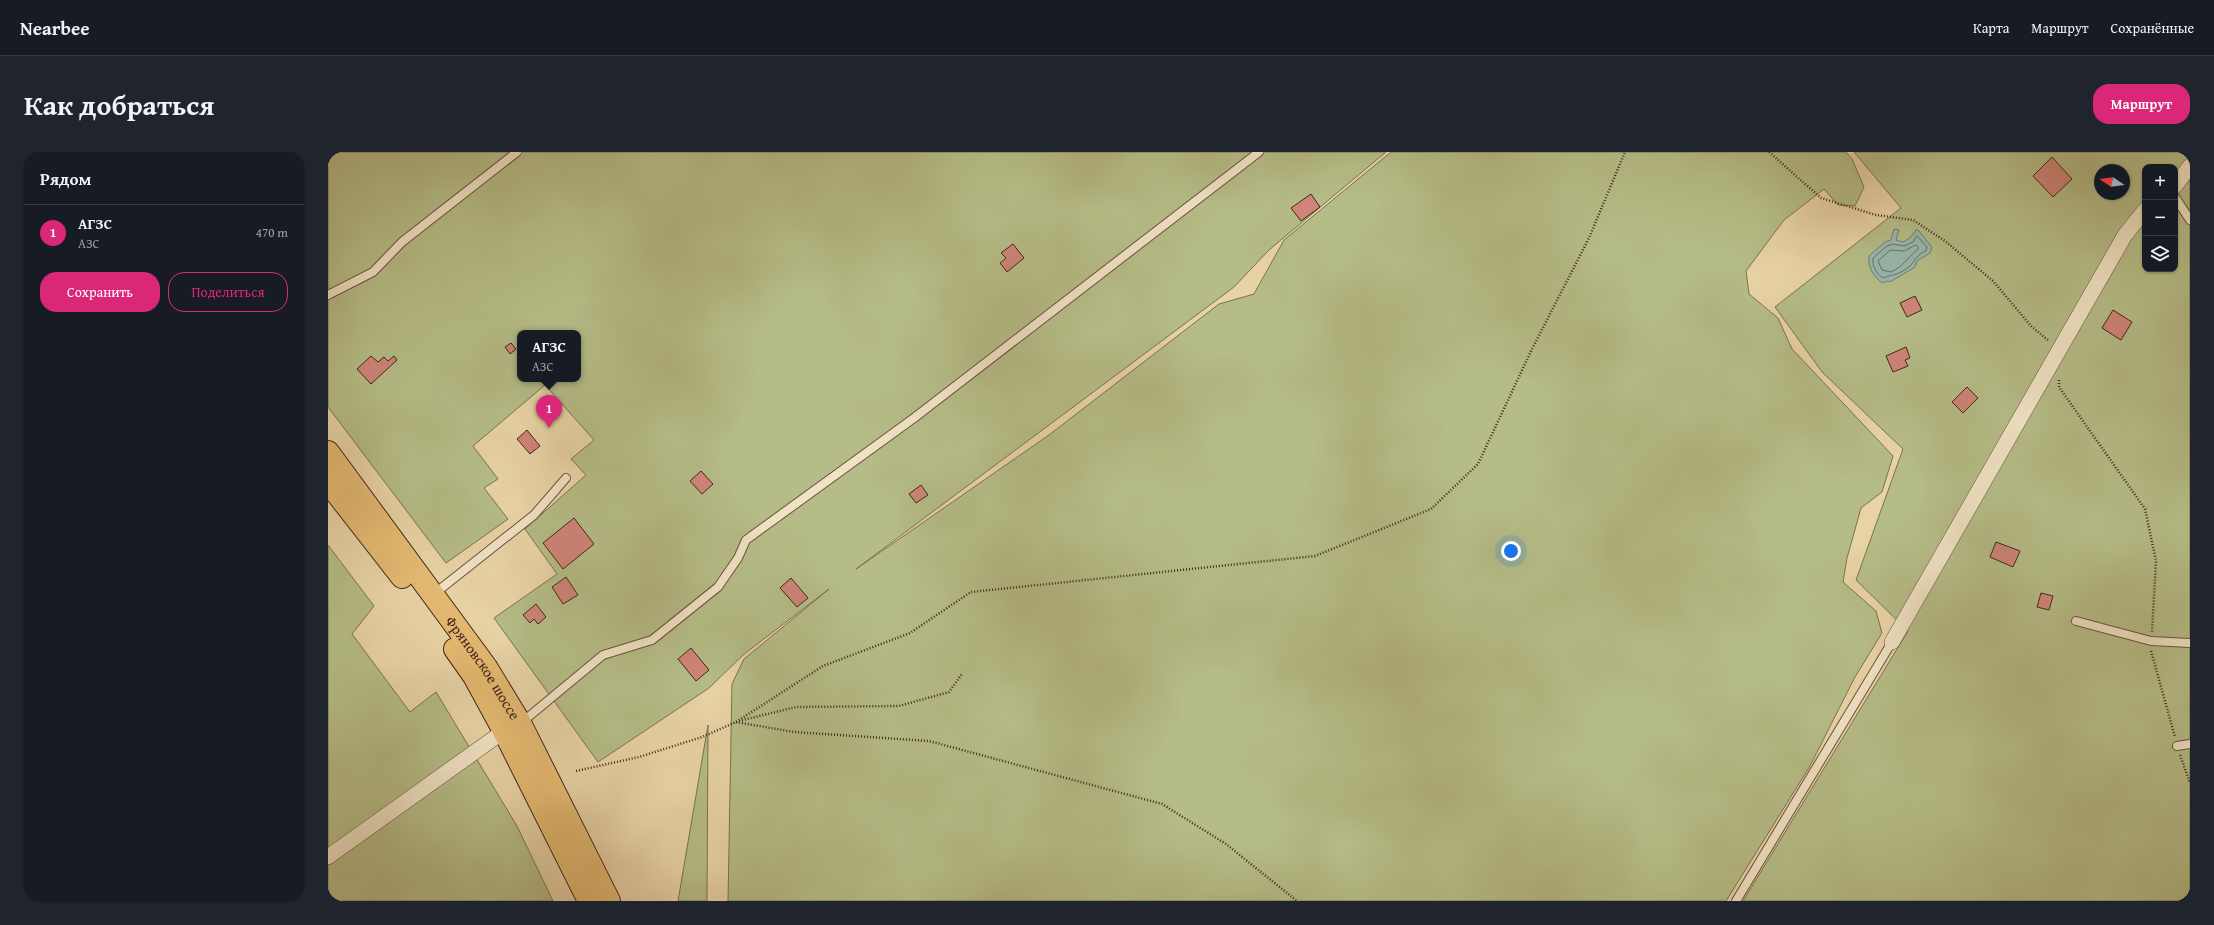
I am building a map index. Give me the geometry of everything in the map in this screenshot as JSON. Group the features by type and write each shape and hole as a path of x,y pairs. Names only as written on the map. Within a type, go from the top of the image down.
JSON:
{"main road":[{"name":"Фряновское шоссе","path":"328,452 486,667 589,901"},
{"name":"Фряновское шоссе","path":"328,482 420,599 512,727 608,901"}],"street":[{"path":"2178,182 2190,166"},
{"path":"1892,642 2125,235 2142,214"},
{"path":"328,857 512,727"}],"lane":[{"path":"328,294 374,272 402,242 517,152"},
{"path":"512,727 603,655 652,640 718,587 738,558 746,540 914,418 1258,152"},
{"path":"2177,200 2190,220"},
{"path":"433,595 534,514 566,478"},
{"path":"2076,621 2151,640 2190,643"},
{"path":"1736,901 1892,642"},
{"path":"2177,746 2190,744"}],"path":[{"path":"576,771 639,757 702,737 736,722 823,666 910,633 971,592 1315,556 1431,509 1478,464 1532,349 1590,238 1625,152"},
{"path":"1769,152 1821,198 1876,215 1913,220 1945,241 1993,281 2032,326 2059,350 2059,387 2145,509 2156,561 2150,649 2177,746 2190,783"},
{"path":"736,722 796,707 899,706 949,692 962,674"},
{"path":"736,722 794,732 929,741 1162,804 1226,844 1297,901"}],"green space":[{"path":"328,152 1386,152 1269,250 1234,287 856,569 1049,435 1219,304 1254,294 1284,240 1391,152 1846,152 1852,159 1864,187 1855,206 1838,205 1824,189 1784,220 1746,271 1749,294 1778,318 1792,349 1893,456 1882,492 1861,508 1847,558 1843,582 1876,611 1882,633 1855,677 1810,766 1726,901 728,901 732,684 744,659 829,589 743,655 709,688 598,762 494,618 557,574 525,529 586,475 571,459 594,440 545,385 473,446 498,479 484,488 508,519 446,563 328,407"},
{"path":"1854,152 2190,152 2190,901 1743,901 1908,631 1856,580 1903,449 1822,372 1775,307 1901,208"},
{"path":"328,545 374,606 352,634 410,712 436,692 517,826 553,901 328,901"},
{"path":"708,725 707,901 678,901"}],"water":[{"path":"1894,229 1899,230 1896,240 1903,242 1910,238 1916,230 1918,230 1932,247 1930,253 1917,261 1915,267 1890,282 1888,281 1882,283 1872,271 1869,264 1869,256 1885,242 1891,240"}],"building":[{"path":"2052,157 2072,179 2053,197 2033,176"},
{"path":"1311,194 1320,207 1301,221 1291,208"},
{"path":"1013,244 1024,258 1007,272 1000,263 1006,258 1001,253"},
{"path":"1915,296 1922,310 1907,317 1900,303"},
{"path":"2113,310 2132,322 2121,340 2102,328"},
{"path":"511,343 516,349 510,354 505,347"},
{"path":"1906,347 1910,358 1905,360 1908,366 1893,372 1886,356"},
{"path":"371,356 378,362 384,357 388,361 394,356 397,360 371,384 357,369"},
{"path":"1967,387 1978,398 1963,413 1952,402"},
{"path":"527,430 540,446 530,454 517,439"},
{"path":"701,471 713,484 702,494 690,481"},
{"path":"921,485 928,495 916,503 909,494"},
{"path":"574,518 594,544 563,569 543,543"},
{"path":"1996,542 2020,551 2013,567 1990,557"},
{"path":"566,577 578,595 563,604 552,587"},
{"path":"791,578 808,598 797,607 780,588"},
{"path":"2041,593 2053,596 2049,610 2037,607"},
{"path":"536,604 546,617 538,624 534,619 530,623 523,615"},
{"path":"691,648 709,670 696,681 678,659"}],"place":[{"name":"АГЗС","path":"549,428"}]}
